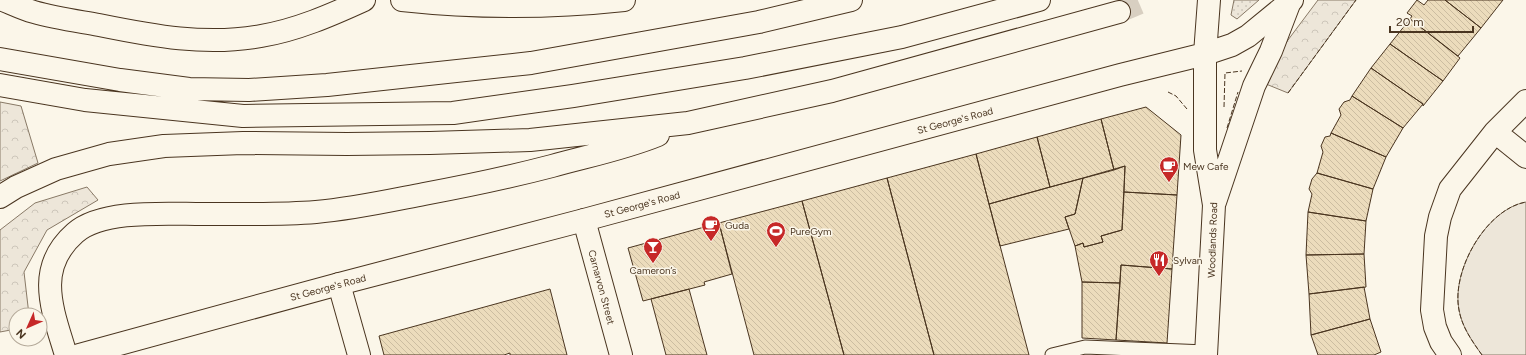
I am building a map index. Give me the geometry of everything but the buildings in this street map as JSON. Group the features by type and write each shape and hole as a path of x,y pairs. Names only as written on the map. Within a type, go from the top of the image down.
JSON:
{"main road":[{"path":"2,0 34,12 150,35 184,40 225,40 261,36 286,31 322,19 364,0"},
{"path":"402,0 478,6 537,6 624,0"},
{"path":"0,59 120,80 189,89 249,90 327,85 531,63 759,22 851,0"},
{"path":"0,85 85,100 243,116 453,113 573,96 745,68 902,36 1039,0"},
{"path":"1205,54 1209,0"},
{"path":"1214,205 1254,86 1271,51 1290,2"},
{"name":"St George's Road","path":"78,355 339,284 1205,54 1232,45 1248,36 1290,2"},
{"path":"0,197 16,187 56,169 109,154 164,146 243,143 347,144 530,140 688,123 832,91 1119,12"},
{"name":"Woodlands Road","path":"1205,54 1204,150 1214,205 1206,354"},
{"path":"1450,355 1441,342 1435,326 1432,310 1436,236 1440,217 1450,189 1495,132 1526,101"},
{"path":"66,355 50,293 50,274 54,260 62,246 76,232 94,222 107,218 159,214 316,212 385,202 489,182 536,170 637,143 688,123"},
{"path":"1495,132 1526,157"},
{"name":"Carnarvon Street","path":"584,220 621,355"},
{"path":"339,284 359,355"}],"lane":[{"path":"1052,355 1085,347 1206,354"}],"green space":[{"path":"1234,0 1259,0 1237,19 1231,15"},
{"path":"1318,0 1356,0 1288,93 1266,84 1285,44"},
{"path":"0,102 21,106 38,163 0,181"},
{"path":"87,187 98,200 47,230 24,272 28,307 8,307 8,330 0,332 0,230 35,203"},
{"path":"1526,202 1526,355 1482,355 1468,334 1460,316 1458,294 1460,278 1474,244 1485,229 1498,216 1511,207"}],"tunnel":[{"path":"1119,12 1147,0"}],"fence":[{"path":"1288,93 1356,0"},
{"path":"1224,107 1225,73 1242,71"},
{"path":"1168,92 1176,96 1187,109"},
{"path":"1227,128 1238,92"},
{"path":"1482,355 1468,334 1460,316 1458,294 1460,278 1474,244 1485,229 1498,216 1511,207 1526,202"}],"place":[{"name":"Mew Cafe","path":"1169,183"},
{"name":"Guda","path":"711,242"},
{"name":"PureGym","path":"776,248"},
{"name":"Cameron’s","path":"653,264"},
{"name":"Sylvan","path":"1159,277"}]}
